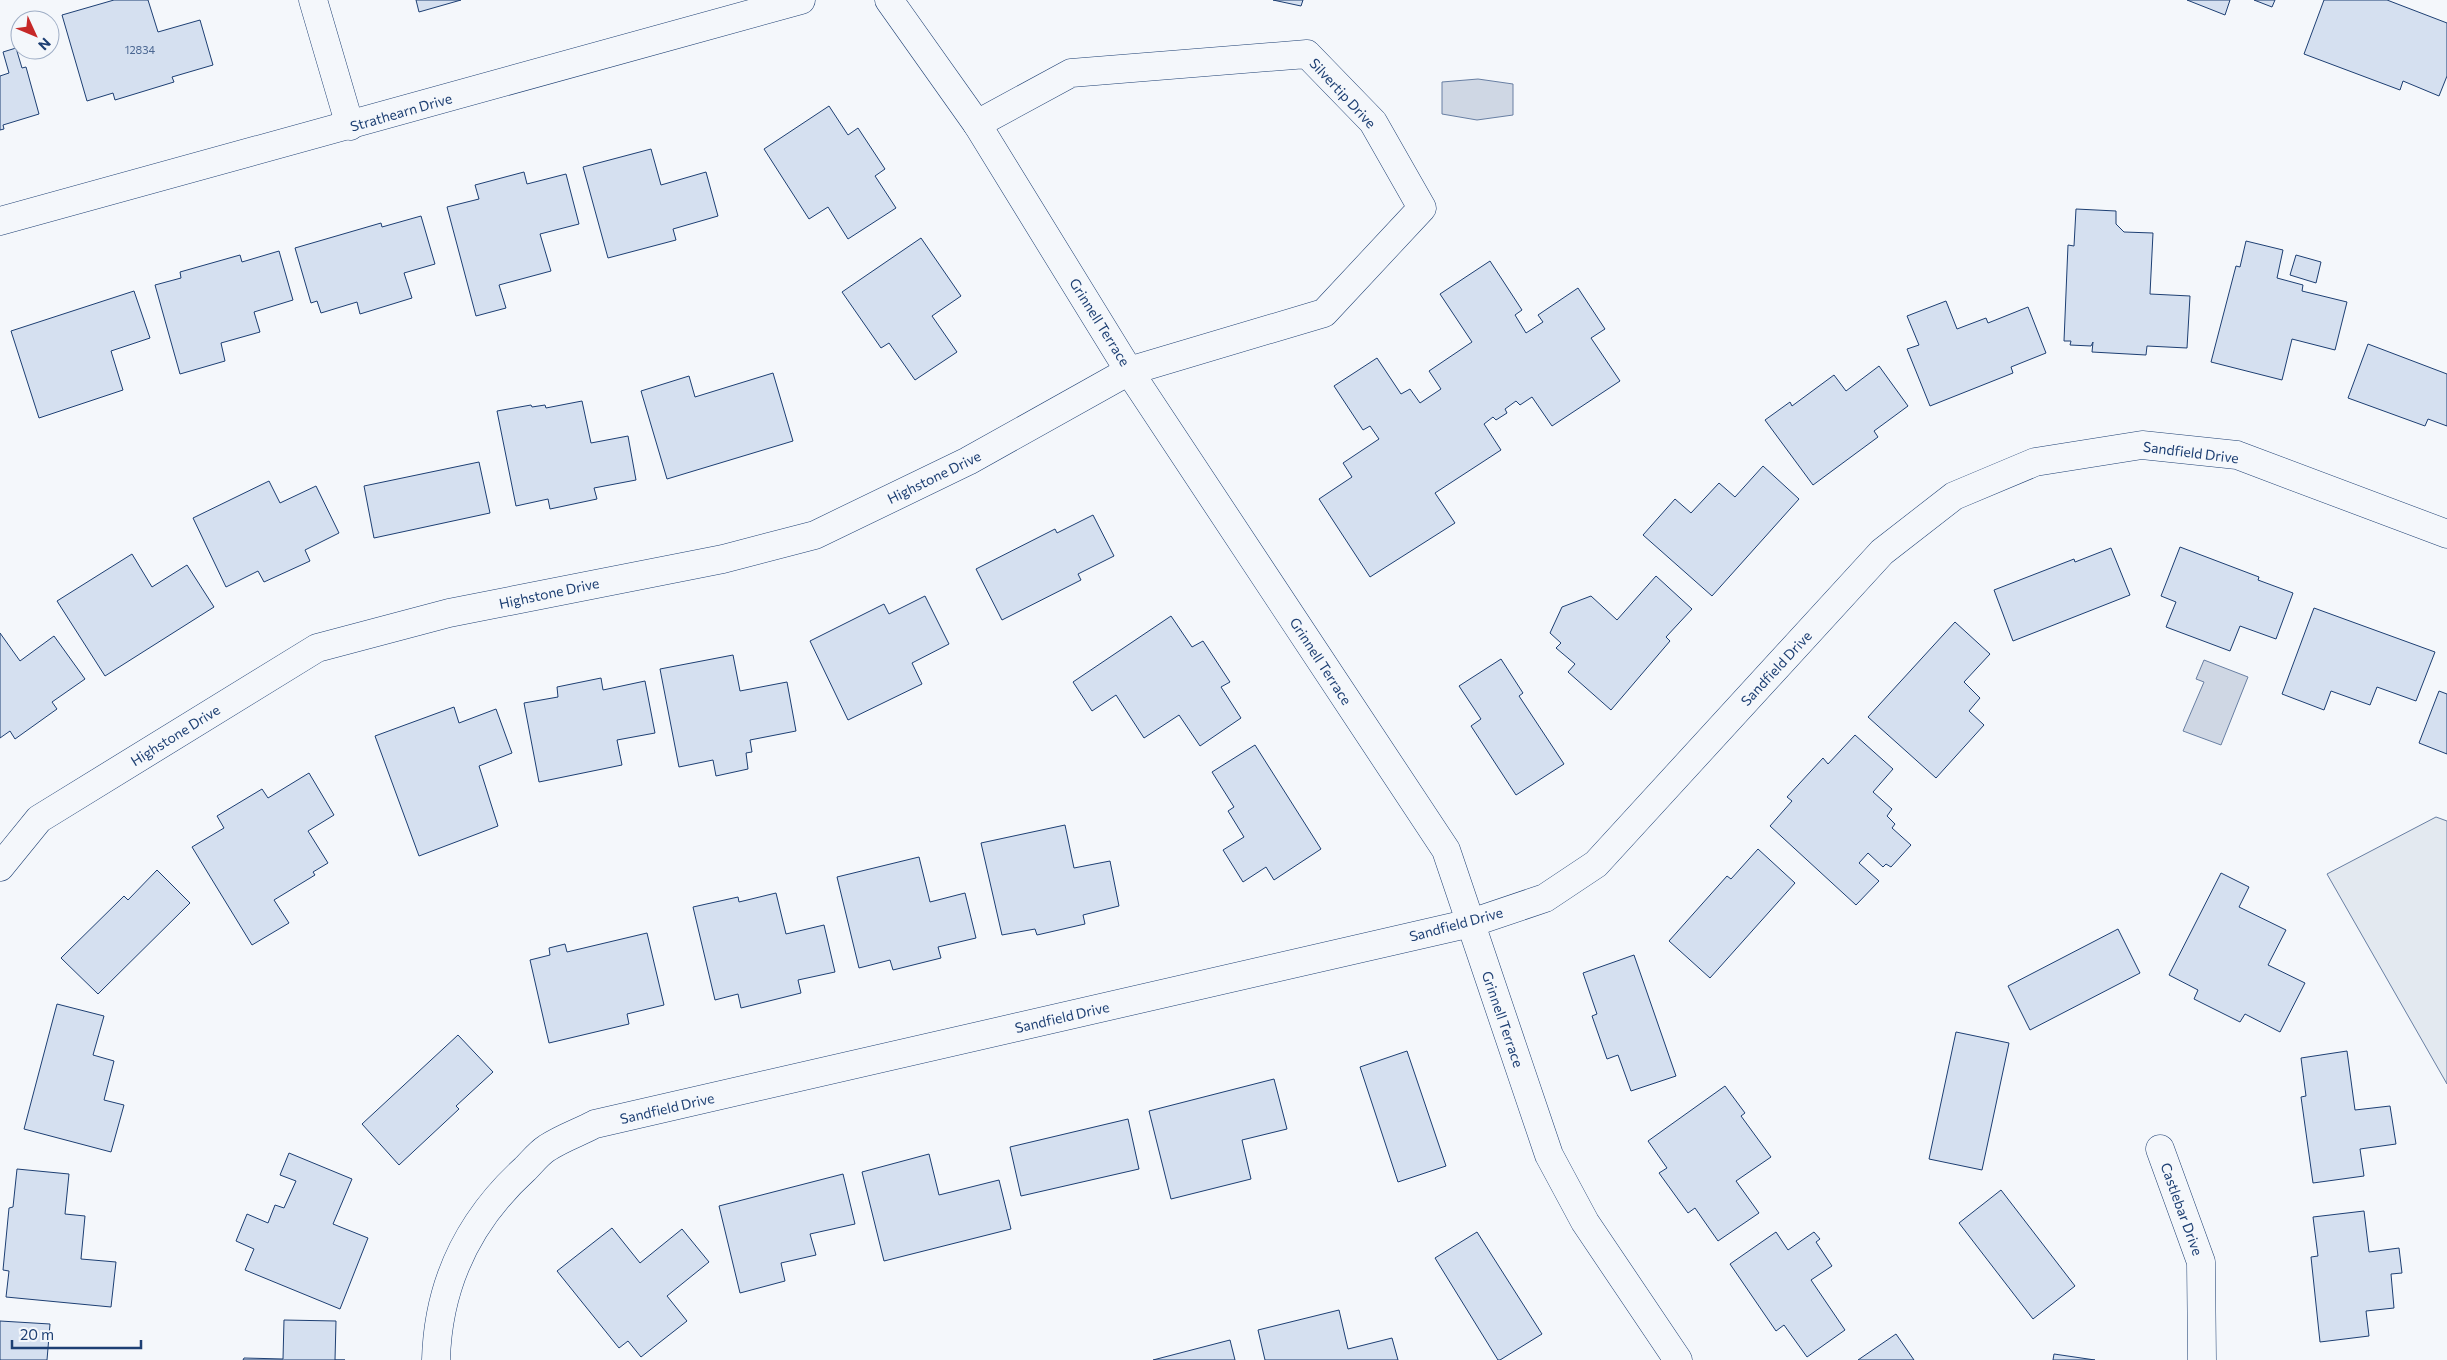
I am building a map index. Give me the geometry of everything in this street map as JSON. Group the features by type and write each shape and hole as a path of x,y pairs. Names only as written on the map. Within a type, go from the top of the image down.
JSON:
{"street":[{"path":"313,0 350,126"},
{"name":"Strathearn Drive","path":"0,221 350,126 801,0"},
{"name":"Grinnell Terrace","path":"889,0 977,124 1129,371 1446,850 1549,1155 1585,1222 1678,1360"},
{"name":"Silvertip Drive","path":"977,124 1071,73 1307,54 1373,122 1422,208 1324,313 1129,371"},
{"name":"Highstone Drive","path":"0,868 39,819 317,648 450,613 723,559 815,535 968,461 1129,371"},
{"name":"Sandfield Drive","path":"436,1360 444,1297 463,1248 480,1218 510,1182 547,1148 595,1124 1471,923 1545,898 1596,864 1882,552 1954,496 2035,462 2142,445 2237,455 2447,534"},
{"name":"Castlebar Drive","path":"2160,1149 2201,1262 2202,1360"}],"shaded area":[{"path":"1478,79 1513,84 1513,115 1477,120 1442,114 1442,82"},
{"path":"2204,660 2248,677 2221,745 2183,731 2204,682 2196,679"},
{"path":"2436,817 2447,821 2447,1084 2327,874"}],"building":[{"path":"114,0 148,0 158,32 200,20 213,65 172,77 174,82 115,100 113,93 87,101 62,15"},
{"path":"416,0 461,0 419,12"},
{"path":"1273,0 1303,0 1301,6"},
{"path":"2187,0 2230,0 2225,15"},
{"path":"2254,0 2275,0 2272,7"},
{"path":"2324,0 2387,0 2447,23 2447,76 2439,96 2403,81 2400,90 2304,54"},
{"path":"10,50 10,60 20,60 22,68 26,67 39,114 3,125 4,129 0,130 0,76 9,73 3,52"},
{"path":"829,106 848,135 858,128 885,169 875,176 896,208 848,239 828,207 809,219 764,149"},
{"path":"651,149 661,185 706,172 718,216 673,229 676,240 608,258 583,167"},
{"path":"524,172 527,184 566,174 579,224 540,234 551,271 499,285 506,308 476,316 447,207 479,199 475,185"},
{"path":"2076,209 2116,211 2116,224 2124,232 2153,233 2150,294 2190,296 2187,348 2147,346 2146,355 2092,352 2093,342 2091,346 2070,345 2071,341 2064,341 2068,245 2074,246"},
{"path":"421,216 435,264 404,273 412,298 360,314 357,302 321,313 317,301 311,303 295,248 381,223 382,227"},
{"path":"921,238 961,296 932,316 957,352 915,380 889,343 881,348 842,292"},
{"path":"2246,241 2283,250 2277,278 2303,285 2302,291 2347,302 2335,350 2292,339 2282,380 2211,362 2236,266 2240,267"},
{"path":"279,251 293,300 254,312 260,332 221,343 225,361 180,374 155,285 181,278 180,272 240,255 242,262"},
{"path":"2296,255 2321,262 2316,283 2290,275"},
{"path":"1490,261 1522,310 1515,315 1526,333 1543,322 1538,315 1578,288 1605,329 1591,338 1620,381 1552,426 1532,397 1520,405 1516,401 1505,409 1507,413 1496,420 1493,417 1484,424 1501,450 1435,493 1455,523 1370,577 1319,499 1352,477 1343,463 1379,439 1370,426 1363,430 1334,386 1377,358 1401,394 1410,389 1420,403 1441,389 1429,371 1472,342 1440,294"},
{"path":"134,291 150,338 111,351 123,390 39,418 11,331"},
{"path":"1946,301 1957,329 1986,318 1988,323 2028,307 2046,353 2011,367 2013,373 1930,406 1907,349 1919,345 1907,316"},
{"path":"2368,344 2447,374 2447,426 2428,419 2425,426 2348,398"},
{"path":"1879,366 1908,406 1874,431 1878,437 1813,485 1765,420 1790,402 1792,406 1834,375 1846,391"},
{"path":"773,373 793,441 667,479 641,391 689,376 695,397"},
{"path":"582,401 591,443 628,436 636,480 594,488 597,499 550,509 548,499 516,506 497,411 531,405 532,407 545,405 546,408"},
{"path":"479,462 490,513 374,538 364,486"},
{"path":"1763,466 1799,499 1712,596 1643,535 1675,499 1691,513 1719,483 1735,497"},
{"path":"269,481 280,503 316,486 339,533 305,550 310,561 264,582 258,571 226,587 193,518"},
{"path":"1093,515 1114,556 1078,574 1081,580 1002,620 976,569 1055,529 1057,533"},
{"path":"2180,547 2259,577 2258,580 2293,593 2276,639 2240,626 2230,651 2166,627 2176,602 2161,596"},
{"path":"2111,548 2130,595 2013,641 1994,590 2074,559 2075,562"},
{"path":"132,554 152,587 187,565 214,607 105,676 57,601"},
{"path":"1656,576 1692,609 1666,637 1670,641 1611,710 1568,672 1575,664 1556,648 1561,643 1550,633 1562,607 1591,596 1617,620"},
{"path":"925,596 949,644 912,663 922,684 848,720 810,641 884,604 889,614"},
{"path":"2314,608 2435,652 2416,701 2377,687 2370,705 2331,691 2324,710 2282,694"},
{"path":"1171,616 1192,647 1203,641 1230,682 1221,687 1241,718 1200,746 1179,715 1144,738 1116,695 1092,711 1073,682"},
{"path":"1955,622 1990,654 1964,682 1980,698 1969,711 1984,725 1936,778 1868,717"},
{"path":"0,633 20,661 54,636 85,679 52,702 57,709 15,739 10,731 0,738"},
{"path":"733,655 740,691 787,682 796,731 750,740 752,752 746,753 748,769 716,776 713,760 679,767 660,669"},
{"path":"1501,659 1523,693 1519,696 1564,764 1516,795 1471,726 1481,719 1459,686"},
{"path":"601,678 603,690 645,681 655,733 617,740 622,765 539,782 524,703 558,697 557,687"},
{"path":"2439,691 2447,694 2447,754 2419,743"},
{"path":"454,707 459,723 496,709 512,753 479,766 498,826 419,856 375,736"},
{"path":"1855,735 1893,769 1873,792 1892,809 1887,816 1895,824 1892,828 1911,845 1891,867 1886,864 1883,867 1868,853 1859,863 1879,881 1856,905 1770,826 1792,801 1787,797 1823,758 1828,764"},
{"path":"1255,745 1321,849 1274,880 1266,867 1243,882 1223,850 1244,837 1228,811 1234,807 1212,772"},
{"path":"309,773 334,815 308,831 328,863 313,872 315,875 274,900 289,923 252,945 192,847 224,828 217,816 262,789 268,798"},
{"path":"1065,825 1074,868 1110,861 1119,906 1083,915 1085,924 1037,935 1035,929 1002,935 981,843"},
{"path":"1758,849 1795,883 1710,978 1669,941 1727,876 1731,879"},
{"path":"919,857 930,902 965,893 976,938 938,947 941,958 893,970 890,960 859,968 837,877"},
{"path":"157,870 190,903 98,994 61,958 124,896 128,900"},
{"path":"2221,873 2249,887 2239,907 2286,930 2268,965 2305,983 2280,1032 2245,1014 2240,1022 2194,999 2198,990 2169,975"},
{"path":"776,893 786,934 824,925 835,972 798,980 801,993 741,1008 738,994 715,1000 693,907 738,897 739,902"},
{"path":"2118,929 2140,973 2030,1030 2008,986"},
{"path":"647,933 664,1005 627,1014 629,1024 549,1043 530,960 550,955 549,948 565,944 567,952"},
{"path":"1634,955 1676,1076 1631,1091 1618,1055 1607,1059 1592,1016 1597,1014 1583,973"},
{"path":"57,1004 104,1016 93,1055 114,1061 104,1100 124,1105 111,1152 24,1129"},
{"path":"1956,1032 2009,1043 1982,1170 1929,1159"},
{"path":"458,1035 493,1072 456,1106 459,1109 399,1165 362,1124"},
{"path":"1407,1051 1446,1166 1398,1182 1360,1067"},
{"path":"2347,1051 2355,1110 2390,1106 2396,1144 2360,1149 2364,1176 2313,1183 2301,1097 2306,1096 2301,1058"},
{"path":"1274,1079 1287,1129 1242,1140 1251,1179 1171,1199 1149,1111"},
{"path":"1725,1086 1745,1113 1741,1116 1771,1157 1736,1181 1759,1213 1718,1241 1695,1208 1688,1213 1659,1173 1667,1168 1648,1141"},
{"path":"1128,1119 1139,1169 1021,1196 1010,1147"},
{"path":"289,1153 352,1179 333,1224 368,1238 340,1309 245,1270 254,1249 236,1241 247,1214 268,1223 275,1205 284,1208 296,1181 280,1175"},
{"path":"929,1154 939,1195 999,1180 1011,1229 884,1261 862,1172"},
{"path":"17,1169 69,1174 65,1214 85,1216 81,1259 116,1262 111,1307 6,1297 9,1271 3,1270 9,1208 13,1207"},
{"path":"843,1174 855,1224 810,1234 816,1255 781,1263 785,1281 740,1293 719,1206"},
{"path":"2001,1190 2075,1286 2033,1319 1959,1223"},
{"path":"2364,1211 2369,1252 2399,1248 2402,1273 2391,1274 2394,1308 2366,1311 2369,1336 2320,1342 2311,1257 2318,1256 2313,1217"},
{"path":"612,1228 640,1263 682,1229 709,1262 667,1296 687,1321 641,1357 628,1341 619,1348 557,1271"},
{"path":"1477,1232 1542,1334 1500,1360 1498,1360 1435,1258"},
{"path":"1776,1232 1788,1250 1814,1232 1820,1239 1816,1242 1832,1266 1811,1280 1845,1330 1807,1357 1784,1325 1776,1331 1730,1264"},
{"path":"1339,1310 1348,1349 1392,1338 1398,1360 1265,1360 1258,1330"},
{"path":"284,1320 336,1321 335,1360 243,1360 244,1358 283,1359"},
{"path":"0,1321 50,1324 47,1360 0,1360"},
{"path":"1896,1334 1914,1360 1858,1360"},
{"path":"1230,1340 1235,1360 1153,1360"},
{"path":"2054,1354 2095,1360 2053,1360"}]}
